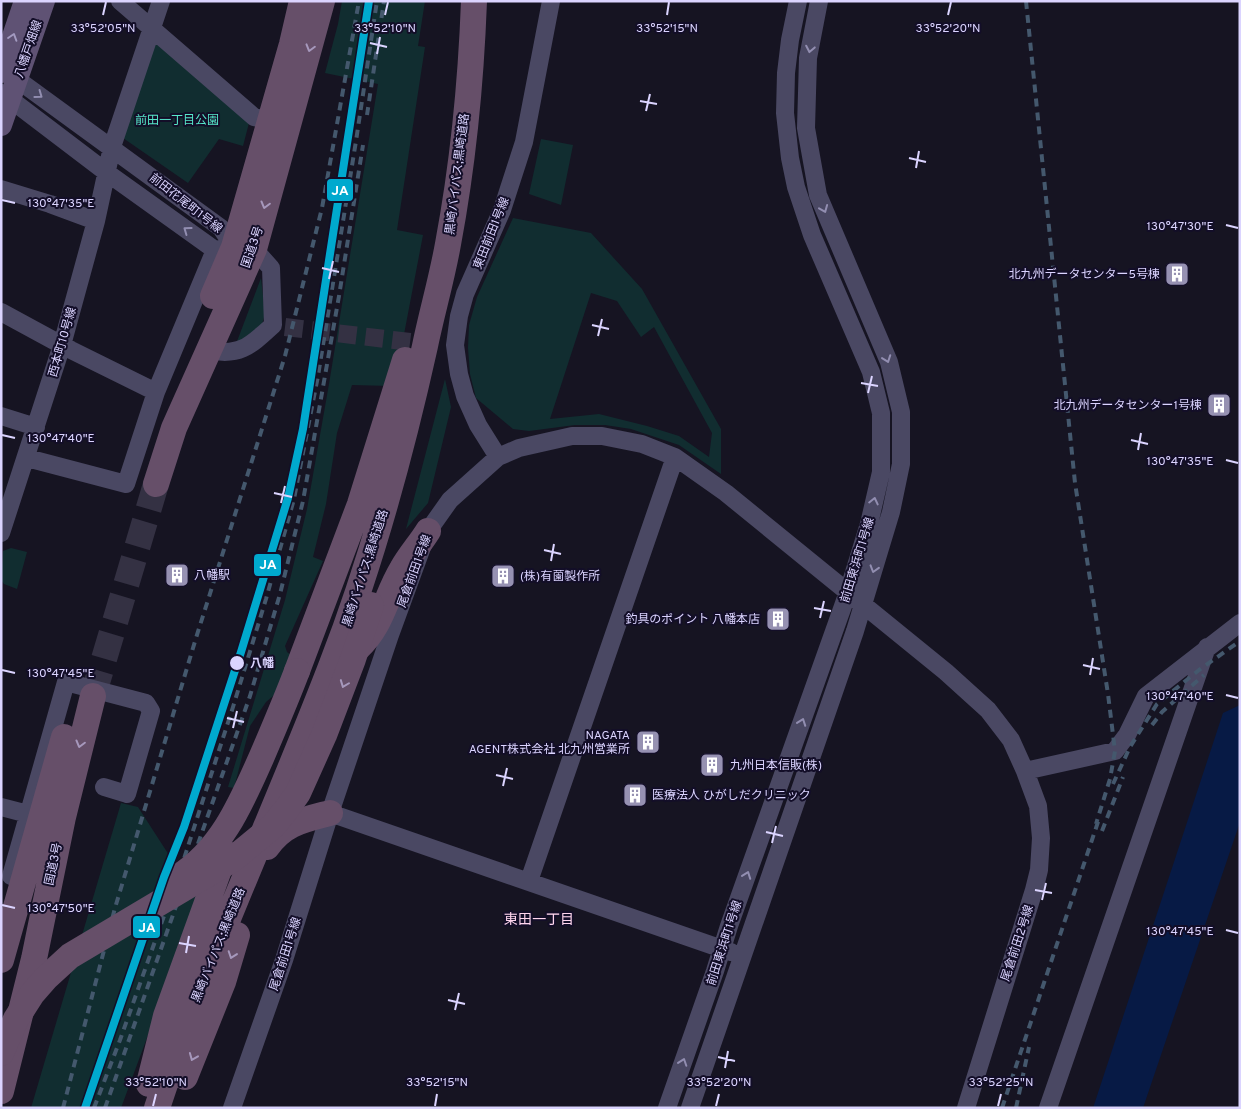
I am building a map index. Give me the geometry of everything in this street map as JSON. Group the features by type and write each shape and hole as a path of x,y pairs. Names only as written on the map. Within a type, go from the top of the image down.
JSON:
{"highway":[{"name":"国道3号","path":"302,1 292,44 234,249 209,350 147,483 158,423 234,249 322,1"},
{"name":"黒崎バイパス;黒崎道路","path":"148,1104 195,966 319,660 347,584 374,495 414,329 443,170 451,97 457,1"},
{"name":"黒崎バイパス;黒崎道路","path":"148,1104 186,1023 333,662 360,586 387,499 409,415 448,245 459,173 467,99 474,1"},
{"path":"1,1053 16,1019 32,994 70,956 233,859 273,826 298,793 321,742 353,659 396,527 427,409 436,366 453,246 459,173"},
{"path":"1,1026 21,991 45,964 77,939 189,870 212,848 229,824 244,797 296,684 387,423 414,329"},
{"path":"349,656 364,643 380,620 401,570 428,531"},
{"path":"148,1104 166,1016 231,835 245,771 254,742 269,718 296,684"},
{"name":"国道3号","path":"1,960 85,693 63,817 34,959 1,1091"},
{"path":"173,1108 223,982 236,942 249,883 260,858 273,838 290,824 330,813"}],"main road":[{"name":"八幡戸畑線","path":"1,125 6,79 25,1"},
{"name":"八幡戸畑線","path":"6,79 44,1"}],"street":[{"path":"120,1 254,117 269,121"},
{"name":"西本町10号線","path":"1,533 62,345 96,221 112,147 161,1"},
{"name":"東田前田1号線","path":"498,457 478,425 464,396 450,346 465,294 502,210 524,142 551,1"},
{"name":"前田東浜町1号線","path":"667,1108 848,592 868,524 880,472 881,413 871,372 812,235 796,187 790,158 786,113 786,73 798,1"},
{"name":"前田東浜町1号線","path":"690,1108 863,606 891,512 900,464 901,412 889,362 818,195 806,128 808,58 819,1"},
{"name":"前田花尾町1号線","path":"6,79 112,147 221,228 234,249"},
{"name":"前田花尾町1号線","path":"6,79 106,172 234,249"},
{"path":"1,189 96,221"},
{"path":"26,458 126,484 156,392 234,249 271,268 279,326 234,352 223,353 209,350"},
{"path":"1,312 156,392"},
{"path":"1,416 36,427"},
{"name":"尾倉前田1号線","path":"232,1108 284,960 330,813 390,635 428,531 450,500 498,457 519,448 572,436 602,436 653,447 675,457 726,493 863,606"},
{"path":"529,881 675,457"},
{"name":"尾倉前田2号線","path":"863,606 903,636 988,710 1011,740 1038,806 1041,838 1039,870 966,1108"},
{"path":"1025,771 1115,751 1127,735 1146,696 1240,623"},
{"path":"1048,1108 1208,647"},
{"path":"1,913 66,682 146,703 151,711 128,794 104,787"},
{"path":"1,807 28,814"},
{"path":"330,813 742,956"}],"green space":[{"path":"342,1 425,1 418,46 425,47 397,230 423,235 401,350 391,386 352,385 337,433 326,504 313,557 323,561 285,646 287,652 292,656 279,691 266,702 250,726 234,788 228,787 285,600 307,509 378,84 325,73"},
{"name":"前田一丁目公園","path":"154,44 161,44 249,123 243,146 219,139 188,183 123,138"},
{"path":"541,139 573,145 561,205 529,194"},
{"path":"513,218 591,233 642,289 721,429 721,474 679,445 631,429 605,425 575,425 529,431 513,429 476,398 470,374 468,348 469,325 477,297","holes":["591,293 617,301 641,337 654,327 712,433 709,457 679,436 599,414 550,419"]},
{"path":"261,278 265,314 261,328 236,344"},
{"path":"445,379 451,407 428,503 406,529"},
{"path":"11,548 27,552 17,589 4,584 1,580 3,551"},
{"path":"121,803 138,807 198,900 121,1108 31,1108"}],"water":[{"path":"1240,705 1240,822 1143,1108 1093,1108 1223,713"}],"tunnel":[{"path":"285,327 444,346"},
{"path":"93,696 156,484"}],"railway":[{"path":"63,1108 115,908 196,638 285,356 322,208 359,1"},
{"path":"94,1108 181,868 233,707 294,499 318,376 377,1"},
{"path":"367,115 384,1"},
{"path":"1026,1 1075,483 1115,751 1110,779 1096,824"},
{"path":"105,1108 250,696 280,594 303,501 363,145"},
{"path":"1113,784 1130,747 1157,704 1199,670 1240,641"},
{"path":"1152,725 1162,712 1204,675"},
{"path":"1102,831 1123,777"},
{"path":"1002,1108 1099,819"},
{"path":"1016,1108 1029,1047"}],"transit line":[{"name":"JA","path":"85,1108 164,877 184,827 241,652 288,498 303,429 369,1"}],"place":[{"name":"北九州データセンター5号棟","path":"1177,274"},
{"name":"北九州データセンター1号棟","path":"1219,405"},
{"name":"八幡駅","path":"177,575"},
{"name":"(株)有薗製作所","path":"503,576"},
{"name":"釣具のポイント 八幡本店","path":"778,619"},
{"name":"八幡","path":"237,663"},
{"name":"NAGATA AGENT株式会社 北九州営業所","path":"648,742"},
{"name":"九州日本信販(株)","path":"712,765"},
{"name":"医療法人 ひがしだクリニック","path":"635,795"}],"district":[{"name":"東田一丁目","path":"539,919"}]}
